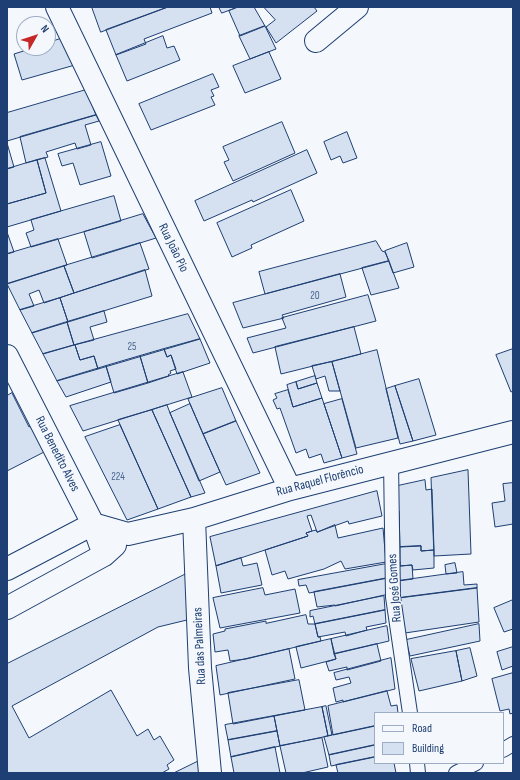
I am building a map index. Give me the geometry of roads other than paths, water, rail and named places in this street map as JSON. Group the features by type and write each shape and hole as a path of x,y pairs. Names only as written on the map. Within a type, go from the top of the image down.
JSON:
{"street":[{"name":"Rua João Pio","path":"57,7 290,489"},
{"path":"316,41 357,7"},
{"name":"Rua Benedito Alves","path":"7,356 93,524 104,554"},
{"name":"Rua Raquel Florêncio","path":"7,608 104,554 128,534 194,519 290,489 513,432"},
{"name":"Rua das Palmeiras","path":"194,519 200,668 210,773"},
{"name":"Rua Raquel Florêncio","path":"93,524 128,534"},
{"path":"10,560 93,524"}],"lane":[{"name":"Rua José Gomes","path":"391,462 393,597 410,712"},
{"path":"504,749 513,744"},
{"path":"456,773 474,764"}]}
